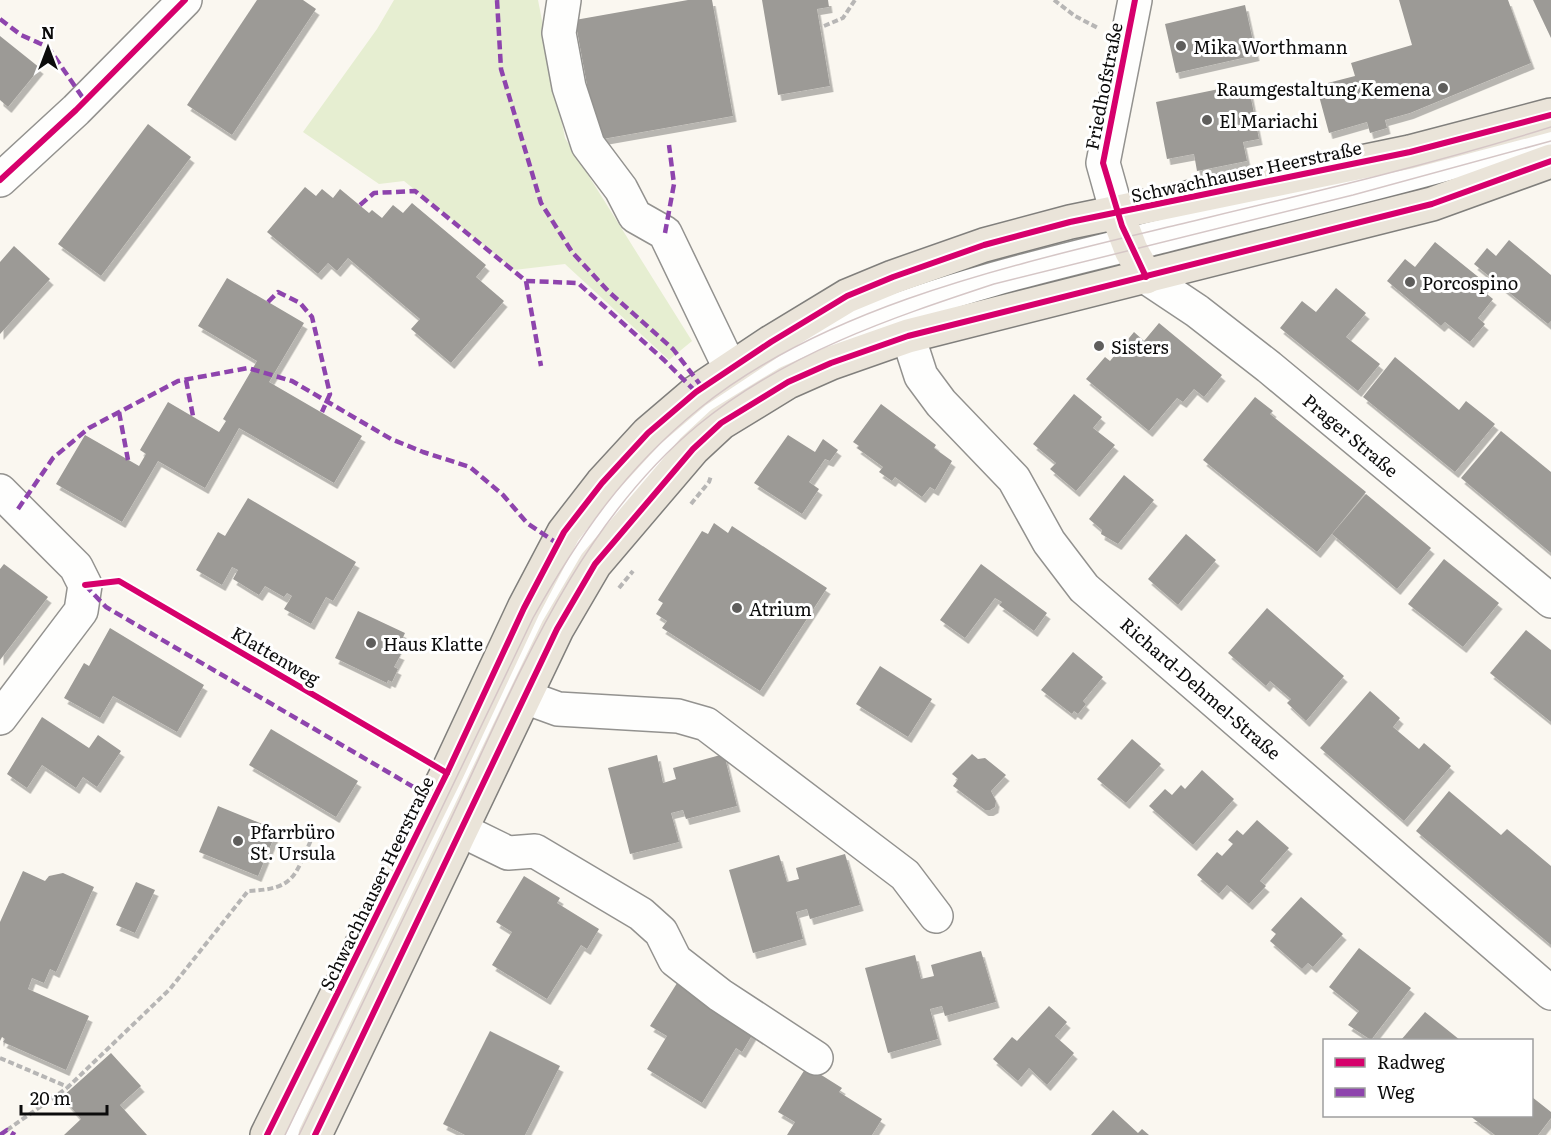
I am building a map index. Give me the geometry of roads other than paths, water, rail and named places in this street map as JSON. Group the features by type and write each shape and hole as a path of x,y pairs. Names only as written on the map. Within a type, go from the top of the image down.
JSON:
{"main road":[{"name":"Schwachhauser Heerstraße","path":"267,1135 447,773 524,608 564,532 602,483 648,433 702,387 847,296 984,245 1117,213 1410,152 1551,115"},
{"path":"315,1135 557,629 595,564 693,449 721,423 788,382 831,363 908,336 1432,204 1551,161"},
{"path":"1117,213 1129,244 1146,277"}],"street":[{"path":"0,180 76,110 185,0"},
{"path":"564,0 559,33 569,87 588,145 621,189 636,216 664,233 730,368"},
{"name":"Friedhofstraße","path":"1117,213 1103,163 1135,0"},
{"path":"292,1135 538,621 597,526 661,450 730,393 809,347 904,308 993,279 1424,170 1551,134"},
{"name":"Prager Straße","path":"1146,277 1197,311 1269,367 1551,601"},
{"name":"Richard-Dehmel-Straße","path":"908,336 921,376 934,394 1014,479 1049,542 1084,588 1551,993"},
{"path":"0,491 76,567 85,585 81,611 0,718"},
{"path":"525,697 558,709 678,716 706,724 905,874 936,916"},
{"path":"461,830 508,853 535,851 641,914 661,932 675,960 720,995 816,1058"}],"tram line":[{"path":"285,1135 533,618 568,558 606,504 649,455 700,408 750,373 804,342 862,316 921,294 1044,258 1407,168 1551,127"},
{"path":"299,1135 552,609 617,510 655,466 698,425 731,400 802,358 916,310 994,284 1353,195 1551,141"}],"place":[{"name":"Mika Worthmann","path":"1181,46"},
{"name":"Raumgestaltung Kemena","path":"1443,88"},
{"name":"El Mariachi","path":"1207,120"},
{"name":"Porcospino","path":"1410,282"},
{"name":"Sisters","path":"1099,346"},
{"name":"Atrium","path":"737,608"},
{"name":"Haus Klatte","path":"371,643"},
{"name":"Pfarrbüro St. Ursula","path":"238,841"}]}
